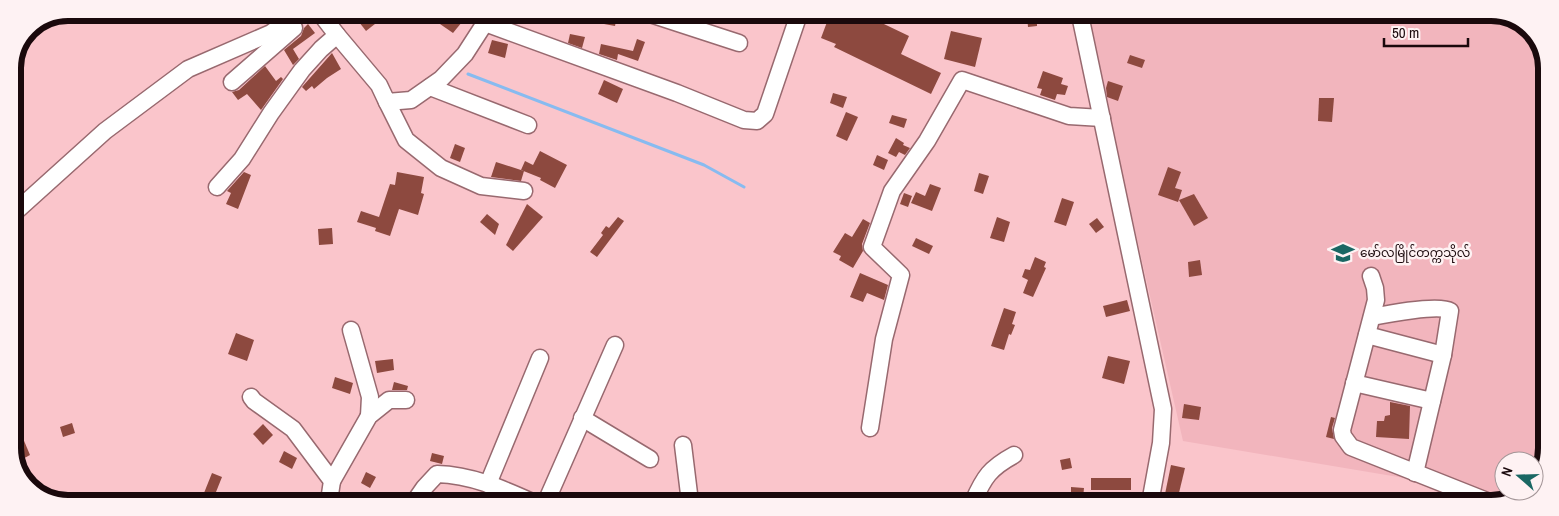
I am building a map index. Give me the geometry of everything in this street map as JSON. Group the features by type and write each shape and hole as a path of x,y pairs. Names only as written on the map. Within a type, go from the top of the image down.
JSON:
{"street":[{"path":"21,207 105,131 188,69 271,33 288,21"},
{"path":"232,82 304,21"},
{"path":"326,21 379,85 406,140 441,168 481,186 524,192"},
{"path":"387,102 412,100 441,79 465,54 485,21"},
{"path":"495,21 744,120 757,120 765,114 797,21"},
{"path":"671,21 739,43"},
{"path":"1081,21 1163,409 1161,443 1151,495"},
{"path":"217,187 242,159 271,113 302,70 337,35"},
{"path":"870,428 884,338 901,275 872,247 892,190 927,141 962,80 1069,116 1102,118"},
{"path":"430,87 528,126"},
{"path":"1371,276 1376,300 1342,436 1351,447 1471,495"},
{"path":"1372,317 1402,312 1448,309 1450,311 1443,355 1415,473"},
{"path":"351,330 370,396 369,416"},
{"path":"1367,335 1443,355"},
{"path":"549,495 615,345"},
{"path":"488,484 540,358"},
{"path":"1354,383 1432,401"},
{"path":"251,397 292,429 332,481"},
{"path":"330,495 332,481 369,416 389,400 406,400"},
{"path":"582,418 650,459"},
{"path":"683,445 689,495"},
{"path":"976,495 982,482 998,464 1014,454"},
{"path":"419,495 437,474 455,474 502,488 517,495"}],"shaded area":[{"name":"မော်လမြိုင်တက္ကသိုလ်","path":"1087,21 1490,21 1509,25 1526,37 1534,50 1538,66 1538,447 1537,451 1494,451 1494,493 1183,441"}],"building":[{"path":"358,21 379,21 366,31"},
{"path":"442,21 462,22 453,33 440,24"},
{"path":"590,21 616,21 615,26"},
{"path":"827,21 878,21 909,36 901,54 941,73 931,94 834,47 836,44 821,38"},
{"path":"1027,21 1037,21 1037,26 1028,27"},
{"path":"308,24 315,33 293,49 299,59 293,65 284,50 301,36"},
{"path":"951,31 982,38 975,67 944,59"},
{"path":"570,34 585,37 582,48 568,43"},
{"path":"637,39 645,42 638,61 618,54 617,60 599,54 601,44 633,51"},
{"path":"492,40 508,44 505,58 488,53"},
{"path":"332,53 341,69 314,89 312,86 306,91 302,87"},
{"path":"1130,55 1145,60 1142,68 1127,63"},
{"path":"265,66 276,81 281,77 283,79 261,110 247,94 238,100 232,92 239,90"},
{"path":"1043,71 1063,78 1061,84 1068,86 1065,95 1057,94 1055,100 1040,95 1042,89 1037,88"},
{"path":"604,80 623,89 617,103 598,94"},
{"path":"1108,81 1123,86 1118,101 1107,97 1106,88"},
{"path":"833,93 847,97 843,108 830,103"},
{"path":"1319,98 1334,98 1332,122 1318,121"},
{"path":"846,112 858,117 847,141 836,136"},
{"path":"892,115 907,119 904,128 889,123"},
{"path":"896,138 904,143 903,145 910,148 905,155 899,152 896,157 888,153"},
{"path":"455,144 465,148 460,162 450,158"},
{"path":"540,151 567,165 555,188 540,180 541,178 521,170 525,161 533,165"},
{"path":"877,155 888,160 884,170 873,165"},
{"path":"496,162 524,171 521,181 491,177"},
{"path":"1168,167 1181,172 1175,188 1182,190 1178,202 1158,195"},
{"path":"244,172 251,175 238,209 226,204 231,193 227,191"},
{"path":"397,172 424,177 421,193 424,194 418,215 399,209 390,236 375,231 376,228 357,222 361,211 379,217 390,184 395,185"},
{"path":"979,173 989,176 983,194 974,191"},
{"path":"930,184 941,188 932,211 911,203 916,192 925,196"},
{"path":"904,193 912,196 908,207 900,204"},
{"path":"1194,194 1208,218 1194,226 1179,200"},
{"path":"1062,198 1074,202 1066,226 1054,222"},
{"path":"527,204 543,217 513,251 506,245"},
{"path":"487,214 499,224 495,235 480,222"},
{"path":"618,217 624,221 597,257 590,252 603,235 601,233 606,226 609,228"},
{"path":"997,217 1010,222 1004,242 990,238"},
{"path":"1097,218 1104,227 1096,233 1089,224"},
{"path":"863,219 870,223 862,244 863,251 853,268 839,260 841,256 833,252 845,233 852,237"},
{"path":"332,228 333,244 319,245 318,229"},
{"path":"916,238 933,246 929,254 912,246"},
{"path":"1035,257 1046,262 1044,267 1046,268 1033,297 1023,293 1028,280 1022,277 1025,269 1030,270"},
{"path":"1200,260 1202,275 1189,277 1188,262"},
{"path":"860,273 888,285 884,300 867,293 863,302 850,297"},
{"path":"1127,300 1130,311 1106,317 1103,306"},
{"path":"1004,308 1016,312 1012,324 1015,325 1011,335 1009,334 1004,350 991,346"},
{"path":"236,333 254,340 247,361 228,354"},
{"path":"1108,356 1130,361 1124,384 1102,378"},
{"path":"393,359 394,370 377,373 375,361"},
{"path":"335,377 353,383 350,394 332,388"},
{"path":"394,382 408,386 407,390 392,390"},
{"path":"1390,402 1410,406 1409,439 1376,437 1377,421 1384,421 1385,416 1390,415"},
{"path":"1184,404 1201,407 1199,420 1182,418"},
{"path":"1331,417 1335,418 1332,428 1334,439 1326,437"},
{"path":"72,423 75,433 63,437 60,427"},
{"path":"263,424 273,435 263,445 253,434"},
{"path":"21,436 30,455 23,459 21,450"},
{"path":"284,451 297,458 292,469 279,462"},
{"path":"432,453 444,456 442,464 430,461"},
{"path":"1070,458 1072,468 1062,470 1060,460"},
{"path":"1171,465 1185,468 1178,495 1165,494"},
{"path":"366,472 376,477 370,488 361,483"},
{"path":"212,473 222,477 215,495 204,493"},
{"path":"1091,478 1131,478 1131,490 1091,490"},
{"path":"1071,487 1084,488 1083,495 1071,495"},
{"path":"1029,492 1029,495 1016,495"}],"waterway":[{"path":"468,74 704,165 744,187"}],"place":[{"name":"မော်လမြိုင်တက္ကသိုလ်","path":"1343,253"}]}
